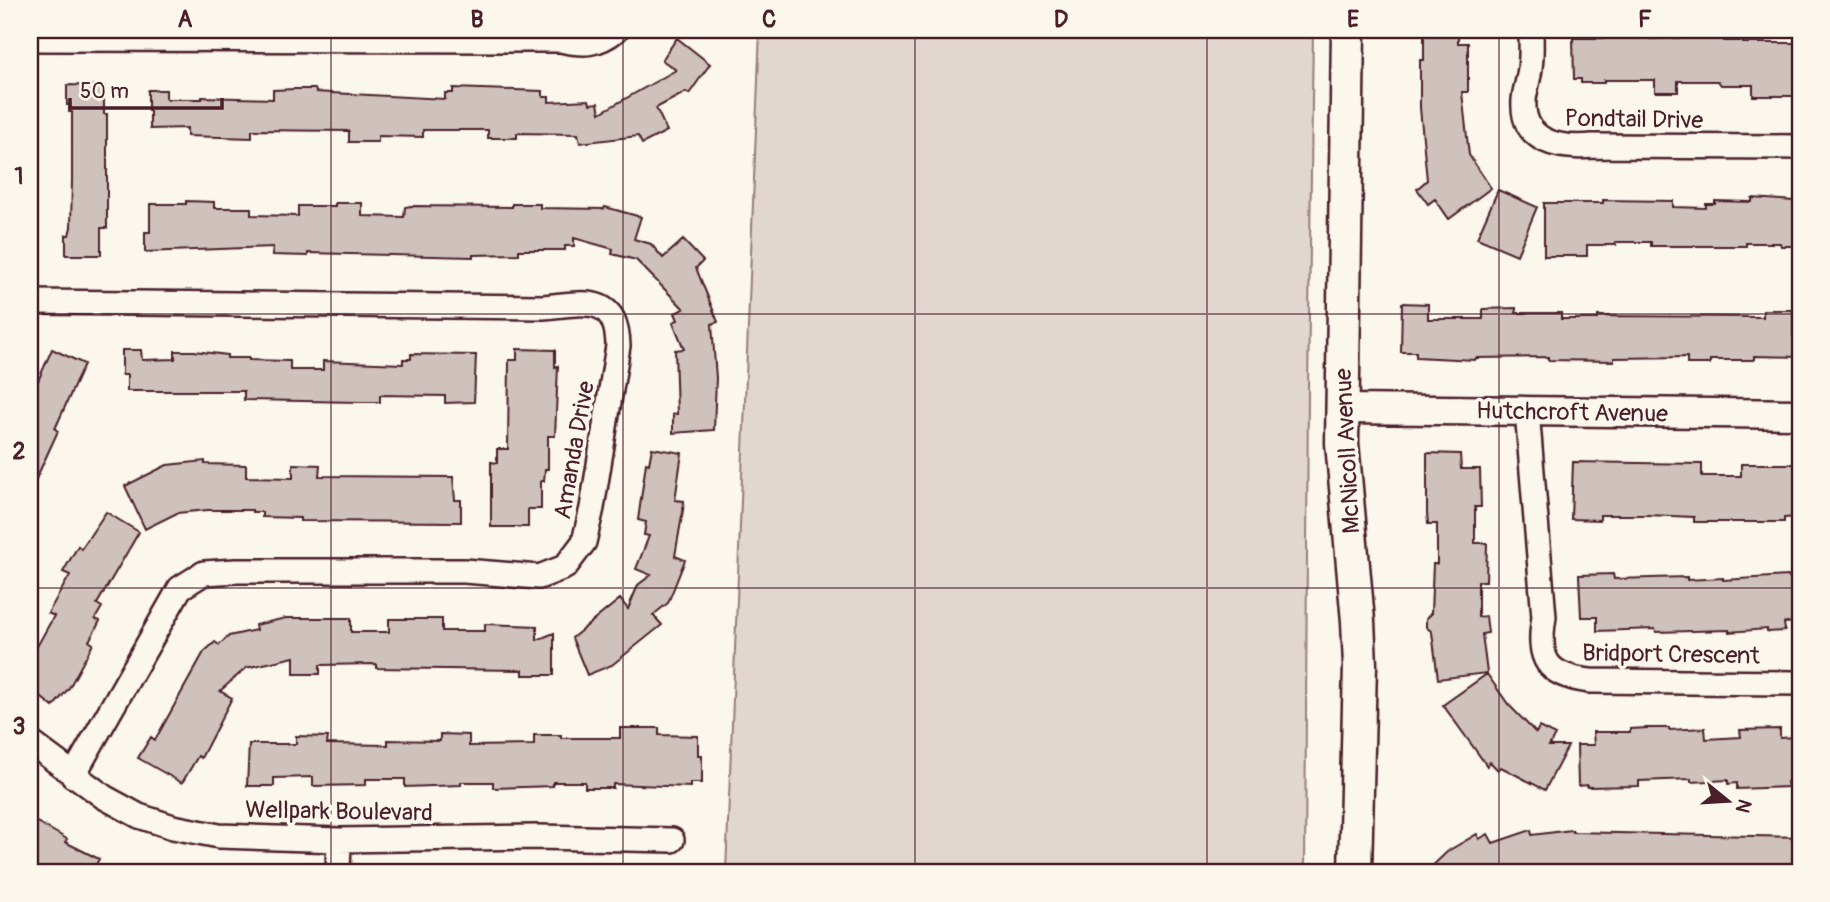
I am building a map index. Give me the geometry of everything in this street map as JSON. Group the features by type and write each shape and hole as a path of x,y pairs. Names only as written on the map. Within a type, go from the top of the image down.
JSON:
{"main road":[{"name":"McNicoll Avenue","path":"1348,30 1343,451 1360,665 1355,872"}],"street":[{"path":"30,38 561,40 580,44 606,38 616,30"},
{"name":"Pondtail Drive","path":"1531,30 1530,69 1524,102 1525,120 1534,133 1550,144 1568,148 1800,147"},
{"name":"Amanda Drive","path":"30,302 543,307 592,303 601,306 618,331 618,346 592,508 583,541 565,567 539,578 464,571 236,570 204,573 180,588 73,776"},
{"name":"Hutchcroft Avenue","path":"1343,410 1800,414"},
{"name":"Bridport Crescent","path":"1527,411 1544,617 1540,639 1544,654 1559,675 1590,681 1800,683"},
{"name":"Wellpark Boulevard","path":"30,742 73,776 139,816 173,827 219,836 339,840 538,837 672,840"},
{"path":"338,872 339,840"}],"shaded area":[{"path":"760,30 1313,30 1305,872 726,872"}],"building":[{"path":"1424,30 1458,30 1458,43 1468,43 1468,92 1462,92 1469,155 1491,188 1449,219 1435,199 1428,204 1417,189 1427,180 1420,108 1420,60 1424,60"},
{"path":"1610,35 1650,35 1650,39 1724,36 1724,41 1743,43 1796,43 1796,96 1753,96 1753,85 1721,85 1718,81 1678,81 1678,92 1655,92 1655,80 1581,83 1581,79 1574,79 1573,38 1610,38"},
{"path":"677,38 710,64 689,94 686,92 656,108 667,131 642,144 638,136 580,143 578,134 517,133 517,138 488,138 488,130 423,130 423,137 378,136 378,142 349,142 349,131 252,130 252,138 187,136 187,128 150,129 148,90 166,90 166,99 273,99 273,90 295,89 445,99 445,93 453,93 453,88 543,91 543,97 549,97 549,102 589,100 590,104 598,103 600,113 676,70 662,60"},
{"path":"67,85 104,86 104,114 107,114 107,228 101,228 101,255 66,255 66,235 69,235 71,227 72,179 72,112 69,112 70,105 67,105"},
{"path":"1498,190 1537,207 1517,255 1477,238"},
{"path":"1752,198 1794,201 1794,208 1800,209 1800,246 1746,243 1746,246 1651,246 1651,242 1615,242 1616,245 1587,245 1587,256 1544,256 1544,203 1673,201 1673,207 1706,208 1706,204 1715,204 1715,201 1752,202"},
{"path":"186,201 214,202 214,208 251,208 251,215 298,216 298,206 362,203 362,216 404,217 405,207 411,206 512,207 512,204 540,204 540,208 605,207 641,217 634,239 651,244 663,258 683,240 703,261 696,268 718,322 712,324 716,378 714,430 673,433 673,414 677,414 675,350 684,349 673,322 678,320 675,313 684,309 636,260 612,254 613,249 574,238 574,246 565,246 565,250 519,250 519,254 473,257 308,253 308,256 272,255 273,247 145,252 145,232 150,232 150,204 186,204"},
{"path":"1402,303 1428,304 1428,319 1483,319 1483,309 1516,308 1516,313 1561,313 1561,319 1598,319 1598,316 1763,317 1763,310 1793,310 1793,335 1800,335 1800,357 1754,356 1754,360 1710,360 1710,364 1687,364 1687,357 1614,358 1614,361 1548,360 1548,357 1475,360 1416,357 1416,352 1401,352"},
{"path":"52,349 84,364 30,492 30,399"},
{"path":"517,349 555,350 555,367 558,366 555,436 548,436 548,469 545,469 544,481 541,481 541,509 528,509 528,527 491,527 491,462 497,463 497,449 508,449 509,360 517,360"},
{"path":"122,350 141,350 142,360 175,359 175,351 194,351 227,355 227,358 290,361 290,370 323,370 323,361 403,364 403,359 411,359 411,354 476,355 474,402 445,403 445,396 380,395 380,402 244,400 244,391 127,391 127,375 122,375"},
{"path":"652,448 682,453 675,500 684,501 675,556 685,560 668,603 653,615 662,625 612,665 587,675 572,638 620,599 628,609 638,585 651,575 636,569 649,536 644,535 646,522 638,520 646,463 649,464"},
{"path":"1427,453 1460,454 1461,469 1480,469 1481,507 1475,507 1475,543 1487,543 1486,581 1478,581 1478,617 1486,616 1488,633 1482,634 1487,673 1438,679 1432,632 1426,627 1426,619 1431,613 1433,564 1437,564 1437,524 1428,524 1427,513"},
{"path":"205,461 205,464 246,465 246,477 293,478 293,464 320,465 319,476 453,477 455,500 461,500 461,522 300,521 300,518 262,517 262,512 252,510 208,510 177,513 145,529 125,486 167,465"},
{"path":"1573,462 1702,464 1702,476 1741,476 1741,464 1800,464 1800,517 1784,518 1784,522 1694,522 1694,517 1647,515 1600,515 1600,520 1571,519"},
{"path":"106,512 139,532 97,604 102,607 95,619 100,621 89,641 93,644 69,688 53,707 30,688 30,659 54,616 48,613 70,575 63,572 78,546 81,549"},
{"path":"1613,574 1614,579 1687,577 1687,580 1723,580 1799,577 1800,622 1784,623 1785,631 1767,632 1767,629 1729,632 1656,632 1655,629 1597,631 1597,617 1581,617 1579,575"},
{"path":"286,618 351,618 351,632 389,632 389,619 442,619 442,631 485,631 485,624 537,626 537,640 554,633 554,675 523,675 523,670 376,668 376,664 320,665 320,674 294,674 294,657 246,668 220,691 232,698 201,758 198,756 182,783 138,758 151,737 155,740 204,652 215,642 219,645 229,636 256,630 255,625"},
{"path":"1487,674 1508,704 1536,733 1539,727 1555,735 1549,746 1568,746 1545,790 1501,767 1498,770 1490,762 1487,766 1443,705"},
{"path":"620,728 659,728 659,735 698,736 698,755 702,755 702,783 690,783 690,787 613,784 613,788 585,788 585,782 553,782 553,786 493,788 493,782 461,782 461,785 405,787 405,779 366,779 366,785 313,786 313,777 274,778 274,786 247,786 249,744 296,744 296,736 328,737 327,744 388,745 388,740 440,741 440,734 469,735 469,746 534,745 534,735 620,738"},
{"path":"1705,728 1706,739 1741,737 1740,730 1780,729 1780,738 1796,737 1798,781 1787,782 1788,787 1737,789 1737,783 1728,784 1728,780 1691,782 1691,779 1639,781 1639,786 1578,786 1577,745 1594,745 1593,732 1630,732 1630,729"},
{"path":"30,818 67,839 65,842 99,859 92,872 30,872"},
{"path":"1531,830 1532,835 1572,830 1800,837 1800,872 1426,872 1448,851 1477,834 1479,839 1488,834 1493,843"}]}
